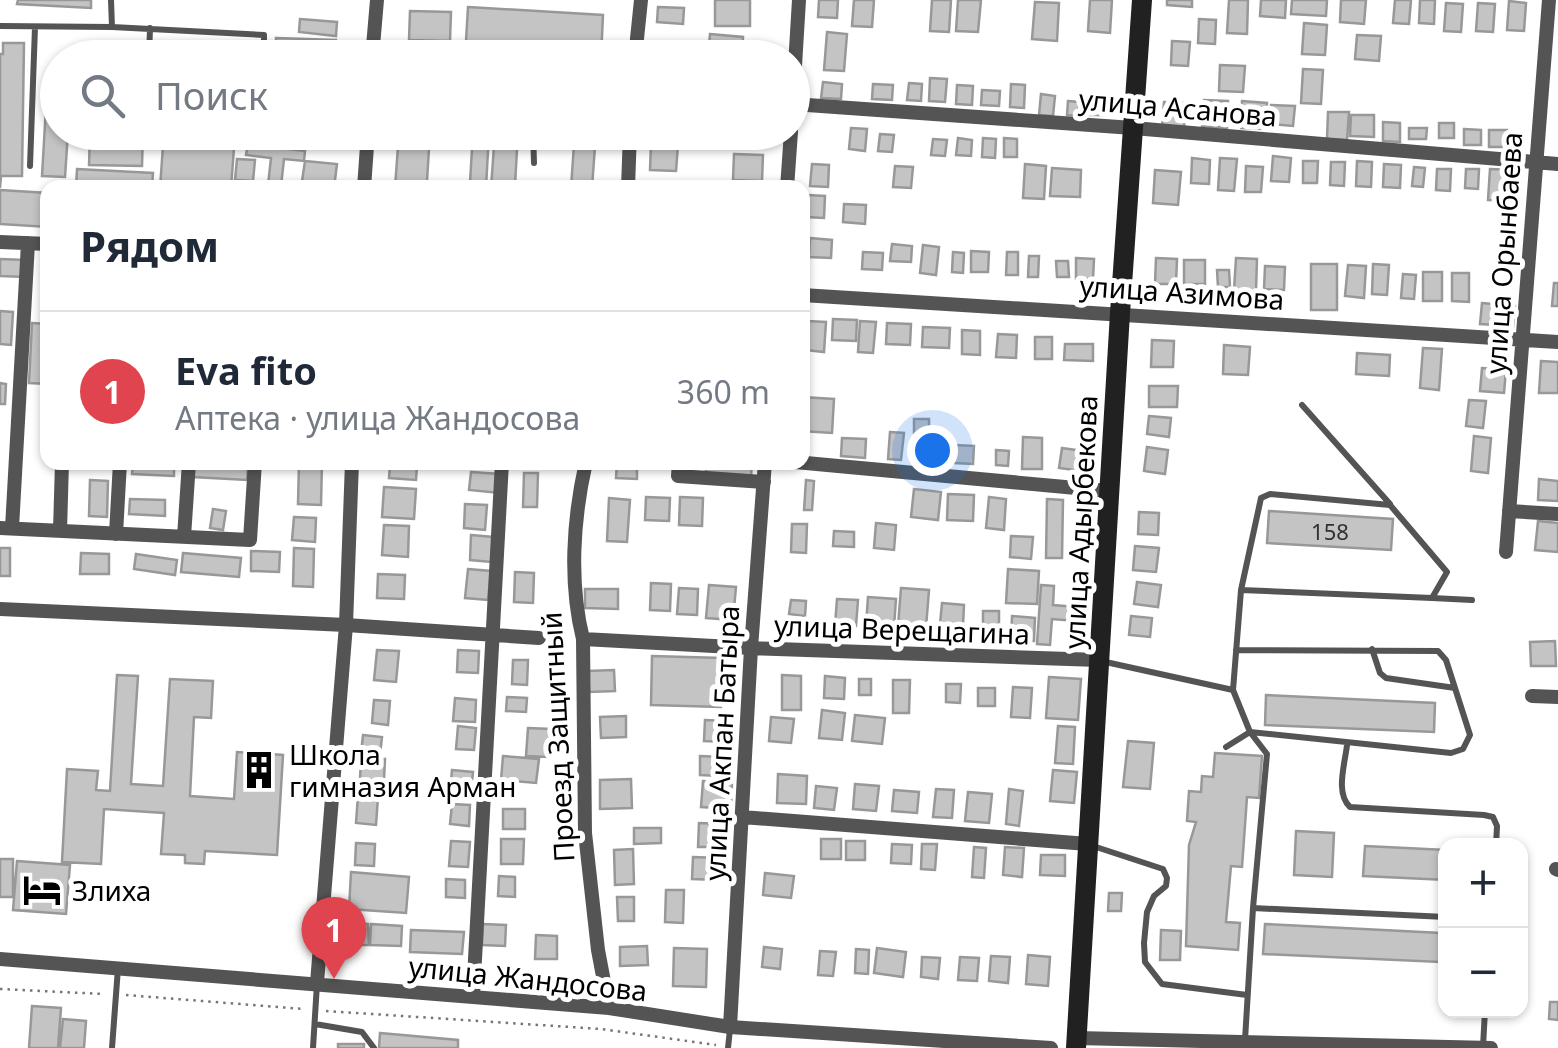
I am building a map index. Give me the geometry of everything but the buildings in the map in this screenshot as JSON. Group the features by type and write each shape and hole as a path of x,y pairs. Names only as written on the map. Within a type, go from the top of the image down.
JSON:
{"main road":[{"name":"улица Адырбекова","path":"1076,1043 1142,0"}],"street":[{"path":"376,40 377,0"},
{"path":"637,40 641,0"},
{"path":"797,40 800,0"},
{"name":"улица Орынбаева","path":"1506,552 1549,0"},
{"name":"улица Асанова","path":"810,105 1558,164"},
{"path":"365,180 367,150"},
{"path":"628,180 629,150"},
{"path":"788,180 790,150"},
{"path":"0,242 40,243"},
{"path":"28,242 6,528 250,540 254,470"},
{"name":"улица Азимова","path":"810,295 1558,342"},
{"path":"810,463 1109,491"},
{"path":"60,531 62,470"},
{"path":"116,534 120,470"},
{"path":"184,537 188,470"},
{"path":"317,983 346,625 352,470"},
{"path":"473,996 502,470"},
{"name":"Проезд Защитный","path":"584,470 579,494 575,575 576,608 583,639 585,833 598,950 609,1008"},
{"path":"678,470 678,476 764,482"},
{"name":"улица Акпан Батыра","path":"730,1027 765,470"},
{"path":"1509,511 1558,514"},
{"path":"0,609 539,638"},
{"name":"улица Верещагина","path":"583,639 1099,660"},
{"path":"1532,696 1558,697"},
{"path":"742,817 1088,844"},
{"name":"улица Жандосова","path":"0,960 118,966 609,1008 730,1027 896,1044 1051,1048"},
{"path":"1076,1043 1244,1042 1491,1048"}],"lane":[{"path":"111,0 112,27"},
{"path":"0,26 150,28 264,36 264,40"},
{"path":"30,166 35,27"},
{"path":"150,28 150,40"},
{"path":"534,150 534,164"},
{"path":"1302,404 1447,572 1432,598"},
{"path":"1244,1042 1267,754 1250,732 1233,690 1241,590 1261,498 1270,494 1390,504"},
{"path":"1241,590 1472,600"},
{"path":"1226,747 1250,732 1451,753 1463,749 1470,736 1446,660 1438,651 1236,650"},
{"path":"1372,650 1380,673 1386,678 1455,688"},
{"path":"1099,660 1233,690"},
{"path":"1348,745 1342,791 1350,808 1484,815 1493,817 1496,838"},
{"path":"1088,844 1163,869 1168,878 1147,912 1144,943 1146,962 1162,984 1247,996"},
{"path":"1253,908 1438,917"},
{"path":"112,1048 118,966"},
{"path":"313,1048 317,983"},
{"path":"1483,1048 1485,1018"},
{"path":"315,1024 362,1032 374,1048"},
{"path":"728,1047 730,1027"}],"path":[{"path":"0,989 600,1029 728,1047"}],"place":[{"name":"Школа гимназия Арман","path":"259,770"},
{"name":"Злиха","path":"42,890"},
{"name":"Eva fito","path":"334,979"}]}
